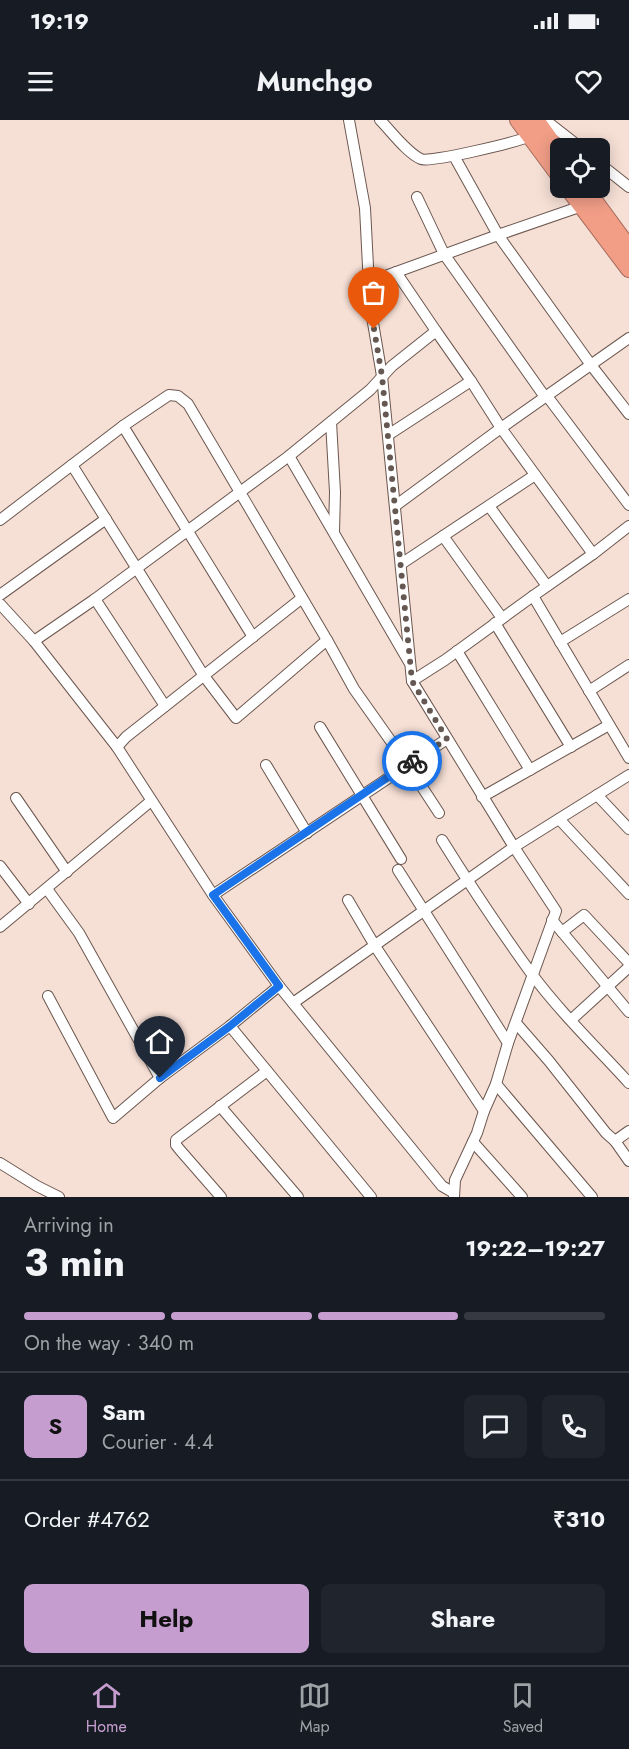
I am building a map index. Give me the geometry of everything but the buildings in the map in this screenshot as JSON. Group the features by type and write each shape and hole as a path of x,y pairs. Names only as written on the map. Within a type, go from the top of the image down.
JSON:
{"highway":[{"path":"518,120 542,126 550,148"},
{"path":"576,198 629,269"},
{"path":"592,198 629,248"}],"street":[{"path":"380,120 413,154 427,160 454,156 542,126 563,138"},
{"path":"352,121 365,208 370,305 382,376 412,681 482,797 556,911 508,1043 496,1084 455,1180 454,1195"},
{"path":"454,156 498,235 629,414"},
{"path":"610,172 629,187"},
{"path":"417,197 444,254 546,397 629,505"},
{"path":"369,282 582,206"},
{"path":"396,272 501,428 593,554"},
{"path":"34,641 289,456 370,390 382,376 436,331"},
{"path":"395,506 629,338"},
{"path":"388,435 471,381"},
{"path":"0,520 123,426 169,395 178,396 188,404 354,688 438,813"},
{"path":"331,422 335,492 334,532"},
{"path":"123,426 253,637"},
{"path":"289,456 411,665"},
{"path":"72,465 204,676 236,718 327,640"},
{"path":"401,564 535,475"},
{"path":"489,506 547,586"},
{"path":"0,595 106,519"},
{"path":"412,681 593,554 629,526"},
{"path":"443,536 498,620 571,747"},
{"path":"533,596 629,758"},
{"path":"95,598 165,706"},
{"path":"117,747 126,737 302,598"},
{"path":"560,642 629,599"},
{"path":"0,604 34,641 117,747 213,895 279,986 442,1186 454,1195"},
{"path":"457,651 530,770"},
{"path":"589,691 629,665"},
{"path":"482,797 609,724"},
{"path":"320,727 362,795 423,912 508,1043"},
{"path":"213,895 447,739"},
{"path":"266,765 307,833"},
{"path":"293,1003 514,847 629,775"},
{"path":"597,795 629,829"},
{"path":"16,798 67,872"},
{"path":"0,927 151,801"},
{"path":"559,819 629,894"},
{"path":"442,840 532,974 629,1083"},
{"path":"0,866 29,904"},
{"path":"47,889 79,933 160,1078"},
{"path":"348,900 375,946 484,1111"},
{"path":"562,932 584,915 629,965 571,1020"},
{"path":"552,920 629,1012"},
{"path":"48,996 113,1118 160,1078 279,986"},
{"path":"516,1023 549,1060 629,1161"},
{"path":"230,1026 370,1197"},
{"path":"221,1197 180,1150 176,1140 267,1071"},
{"path":"496,1084 592,1197"},
{"path":"220,1106 298,1197"},
{"path":"615,1141 629,1131"},
{"path":"473,1142 522,1197"},
{"path":"0,1163 59,1197"}],"way so far":[{"path":"374,329 382,376 412,681 447,739 412,761"}],"route":[{"path":"160,1078 279,986 213,895 412,761"}]}
